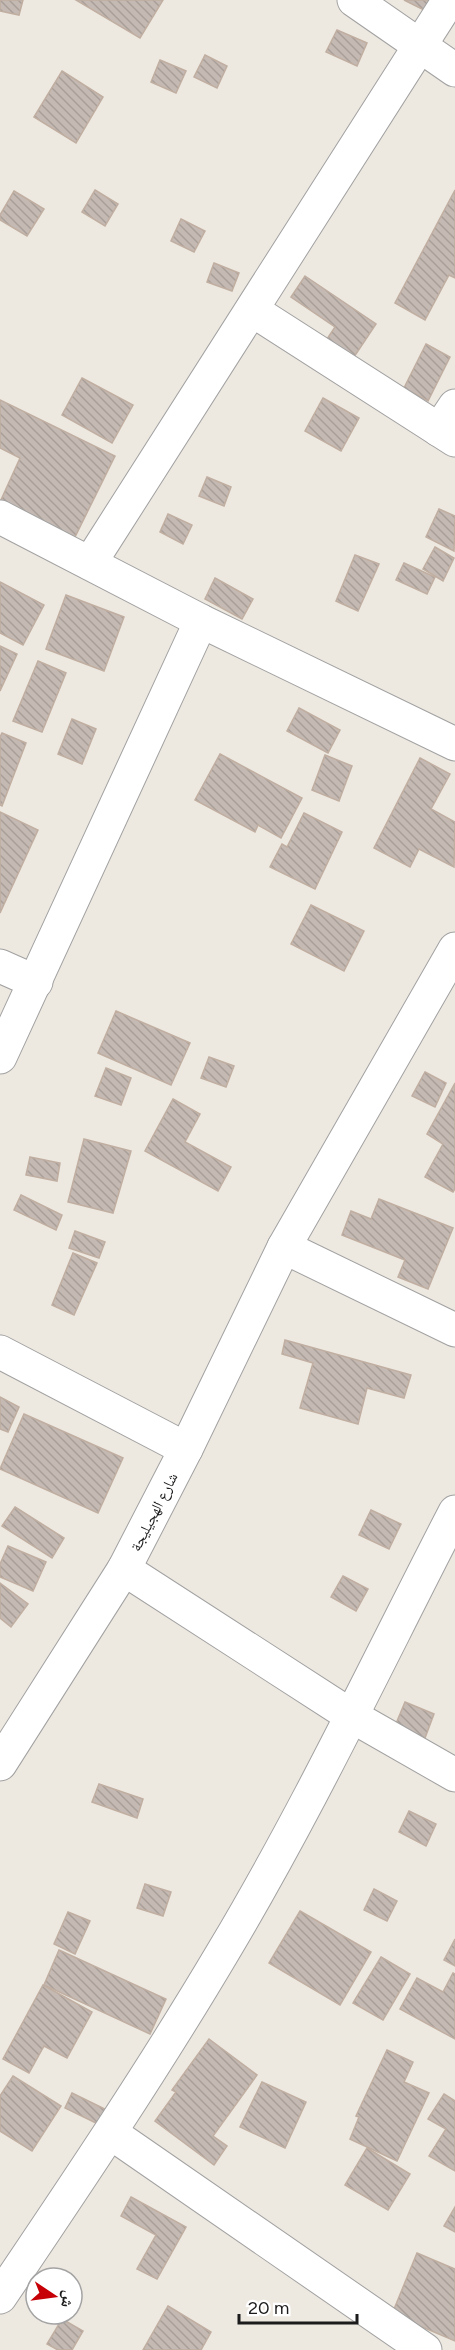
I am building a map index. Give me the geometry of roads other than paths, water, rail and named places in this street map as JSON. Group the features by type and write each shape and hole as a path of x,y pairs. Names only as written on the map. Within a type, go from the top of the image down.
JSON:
{"street":[{"path":"354,0 455,70"},
{"path":"90,562 449,0"},
{"path":"252,310 450,425"},
{"path":"0,517 201,621 455,744"},
{"path":"0,1057 201,621"},
{"name":"شارع الهجيليجة","path":"0,1764 124,1569 186,1449 284,1247 455,949"},
{"path":"0,966 36,982"},
{"path":"284,1247 455,1330"},
{"path":"0,1352 186,1449"},
{"path":"0,2296 111,2133 224,1951 305,1804 455,1512"},
{"path":"124,1569 350,1716 455,1775"},
{"path":"111,2133 425,2350"}]}
